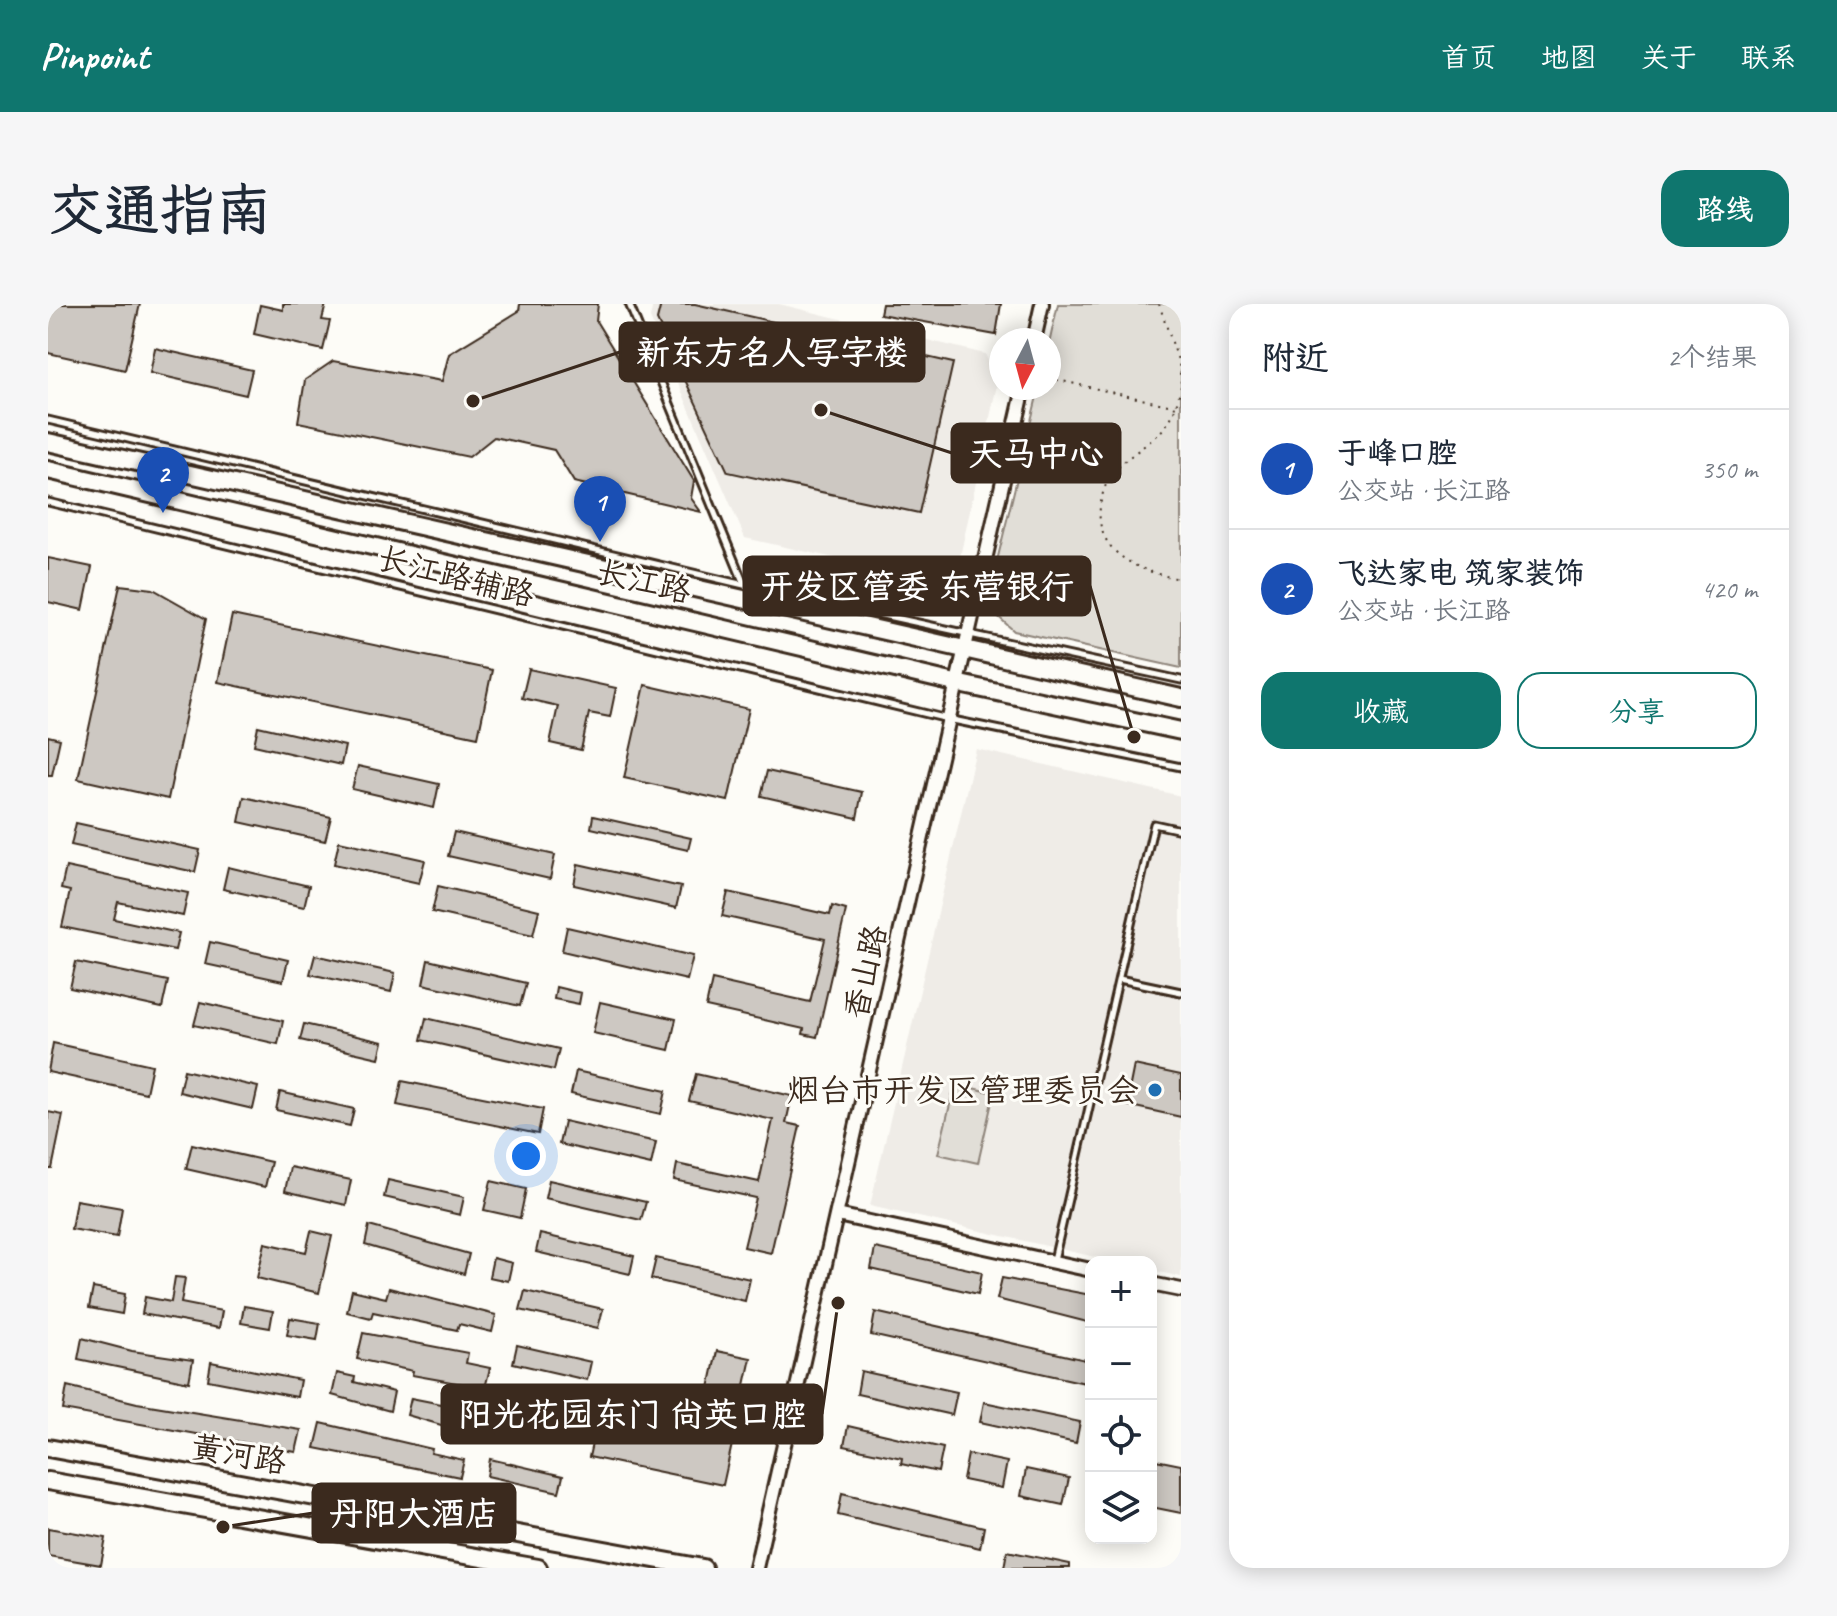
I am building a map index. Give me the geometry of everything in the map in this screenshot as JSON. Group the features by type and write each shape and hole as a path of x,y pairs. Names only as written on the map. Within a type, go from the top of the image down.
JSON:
{"main road":[{"name":"长江路","path":"48,442 964,642 1181,698"},
{"name":"长江路","path":"48,470 955,683 1181,731"},
{"name":"黄河路","path":"48,1448 703,1568"},
{"name":"黄河路","path":"48,1481 538,1568"}],"street":[{"path":"1037,328 1042,304"},
{"name":"香山路","path":"756,1568 1021,400"},
{"path":"837,1215 1085,1269"},
{"path":"1157,1285 1181,1290"}],"lane":[{"path":"629,304 744,585"},
{"name":"长江路辅路","path":"48,420 744,585 964,642 1181,680"},
{"name":"长江路辅路","path":"48,502 948,719 1181,767"},
{"path":"1054,1262 1154,824 1181,830"},
{"path":"1119,979 1181,992"}],"path":[{"path":"1159,304 1179,363 1181,385 1176,407 1168,424 1120,467 1106,486 1101,512 1103,536 1115,553 1131,565 1181,579"},
{"path":"1061,381 1181,408"}],"shaded area":[{"path":"653,304 779,304 985,354 989,362 989,400 994,400 954,585 745,538 650,318"},
{"path":"1058,304 1181,304 1181,668 1014,631 992,611 988,598 1036,400 1061,400 1061,328 1053,328"},
{"path":"976,749 1181,796 1181,1277 1157,1271 1157,1256 1091,1256 870,1206"},
{"path":"955,1084 994,1093 978,1163 938,1154"}],"building":[{"path":"48,304 140,304 125,370 48,353"},
{"path":"283,304 326,304 322,320 330,321 323,350 254,334 260,305 283,310"},
{"path":"520,304 598,304 596,321 694,481 691,498 701,512 574,482 554,450 494,437 469,457 298,422 305,380 333,361 442,381 449,354 519,311"},
{"path":"661,304 695,304 953,363 919,513 728,472 657,320"},
{"path":"882,304 1001,304 997,328 989,328 989,334 880,314"},
{"path":"155,348 252,370 246,395 150,373"},
{"path":"48,558 92,567 83,610 48,602"},
{"path":"120,585 153,589 206,619 168,799 78,779"},
{"path":"232,615 492,670 478,737 218,682"},
{"path":"529,669 616,688 610,717 589,713 581,750 550,743 558,706 522,698"},
{"path":"645,685 749,709 728,801 624,778"},
{"path":"258,726 345,746 341,765 254,745"},
{"path":"48,736 60,739 52,775 48,775"},
{"path":"358,766 439,784 434,808 352,789"},
{"path":"767,771 862,792 857,818 761,796"},
{"path":"244,797 331,817 325,841 239,822"},
{"path":"593,816 691,838 688,850 591,828"},
{"path":"76,823 200,850 195,872 71,845"},
{"path":"454,832 555,855 550,879 448,856"},
{"path":"339,841 425,860 419,883 334,864"},
{"path":"578,864 681,887 676,908 574,885"},
{"path":"66,867 188,893 183,916 118,902 114,919 179,933 175,950 62,927 70,891 61,889"},
{"path":"228,867 309,886 304,907 223,889"},
{"path":"438,886 539,910 533,935 432,912"},
{"path":"728,892 830,915 832,906 846,910 817,1037 803,1034 804,1029 706,1007 712,980 810,1002 825,939 722,916"},
{"path":"567,927 693,956 687,980 562,951"},
{"path":"210,942 288,960 283,981 205,964"},
{"path":"315,955 395,973 391,992 310,974"},
{"path":"428,960 526,983 520,1006 423,984"},
{"path":"76,962 168,981 162,1008 70,988"},
{"path":"556,987 581,993 579,1004 554,999"},
{"path":"200,1002 283,1021 278,1044 194,1025"},
{"path":"600,1002 676,1019 669,1050 593,1033"},
{"path":"426,1018 559,1049 554,1070 421,1040"},
{"path":"304,1024 383,1042 379,1058 300,1040"},
{"path":"53,1043 152,1065 146,1093 48,1072"},
{"name":"烟台市开发区管理委员会","path":"1134,1065 1181,1075 1181,1117 1126,1105"},
{"path":"184,1070 258,1087 253,1109 179,1092"},
{"path":"576,1071 666,1091 661,1114 571,1094"},
{"path":"696,1074 792,1096 786,1123 800,1126 771,1253 744,1247 756,1198 674,1180 677,1164 759,1182 773,1120 689,1101"},
{"path":"402,1081 543,1109 538,1134 397,1105"},
{"path":"280,1092 354,1109 350,1126 276,1110"},
{"path":"48,1112 63,1115 52,1169 48,1169"},
{"path":"564,1121 656,1142 651,1165 559,1144"},
{"path":"192,1144 271,1162 265,1187 186,1169"},
{"path":"290,1167 351,1180 346,1205 285,1191"},
{"path":"388,1180 464,1197 460,1215 384,1197"},
{"path":"549,1180 646,1202 641,1220 545,1198"},
{"path":"491,1181 526,1189 520,1218 484,1210"},
{"path":"76,1200 122,1208 117,1237 71,1229"},
{"path":"369,1226 469,1254 464,1274 365,1245"},
{"path":"311,1231 332,1236 319,1293 257,1278 265,1243 306,1252"},
{"path":"540,1234 634,1256 630,1274 536,1252"},
{"path":"875,1248 982,1272 978,1294 871,1269"},
{"path":"493,1258 512,1263 508,1281 489,1277"},
{"path":"656,1258 750,1279 745,1301 651,1279"},
{"path":"175,1277 185,1278 181,1303 222,1311 219,1328 142,1314 145,1297 171,1302"},
{"path":"1002,1278 1085,1294 1085,1321 997,1299"},
{"path":"93,1288 125,1294 122,1314 89,1308"},
{"path":"389,1288 496,1315 492,1332 459,1324 457,1330 373,1312 371,1318 347,1312 352,1290 386,1298"},
{"path":"525,1291 603,1309 598,1328 520,1310"},
{"path":"244,1306 273,1311 270,1328 241,1323"},
{"path":"875,1312 1085,1360 1085,1383 871,1335"},
{"path":"290,1318 320,1323 317,1340 287,1335"},
{"path":"363,1333 468,1353 466,1363 490,1368 485,1388 412,1375 413,1371 357,1359"},
{"path":"82,1338 132,1351 193,1360 189,1382 78,1359"},
{"path":"517,1345 591,1362 587,1380 513,1363"},
{"path":"717,1351 751,1358 723,1485 589,1457 598,1416 698,1439"},
{"path":"211,1362 300,1380 297,1397 208,1380"},
{"path":"861,1371 957,1392 952,1415 857,1394"},
{"path":"337,1373 355,1377 354,1382 394,1392 390,1411 332,1395"},
{"path":"67,1386 137,1403 301,1430 296,1452 63,1410"},
{"path":"411,1398 477,1411 472,1434 407,1415"},
{"path":"984,1402 1080,1422 1076,1443 980,1422"},
{"path":"321,1423 432,1449 431,1453 464,1460 460,1477 315,1448"},
{"path":"848,1426 943,1448 938,1472 901,1464 902,1458 844,1446"},
{"path":"968,1454 1007,1462 1002,1488 963,1480"},
{"path":"490,1459 563,1476 559,1492 487,1476"},
{"path":"1157,1460 1181,1465 1181,1513 1157,1508"},
{"path":"1026,1469 1069,1478 1063,1505 1021,1496"},
{"path":"842,1493 984,1527 980,1548 838,1515"},
{"path":"48,1528 106,1538 101,1565 48,1556"},
{"path":"1007,1551 1070,1564 1070,1568 1004,1568"}],"place":[{"name":"新东方名人写字楼","path":"473,401"},
{"name":"天马中心","path":"821,410"},
{"name":"飞达家电 筑家装饰","path":"163,513"},
{"name":"于峰口腔","path":"600,542"},
{"name":"开发区管委 东营银行","path":"1134,737"},
{"name":"烟台市开发区管理委员会","path":"1155,1090"},
{"name":"阳光花园东门 尚英口腔","path":"838,1303"},
{"name":"丹阳大酒店","path":"223,1527"}]}
